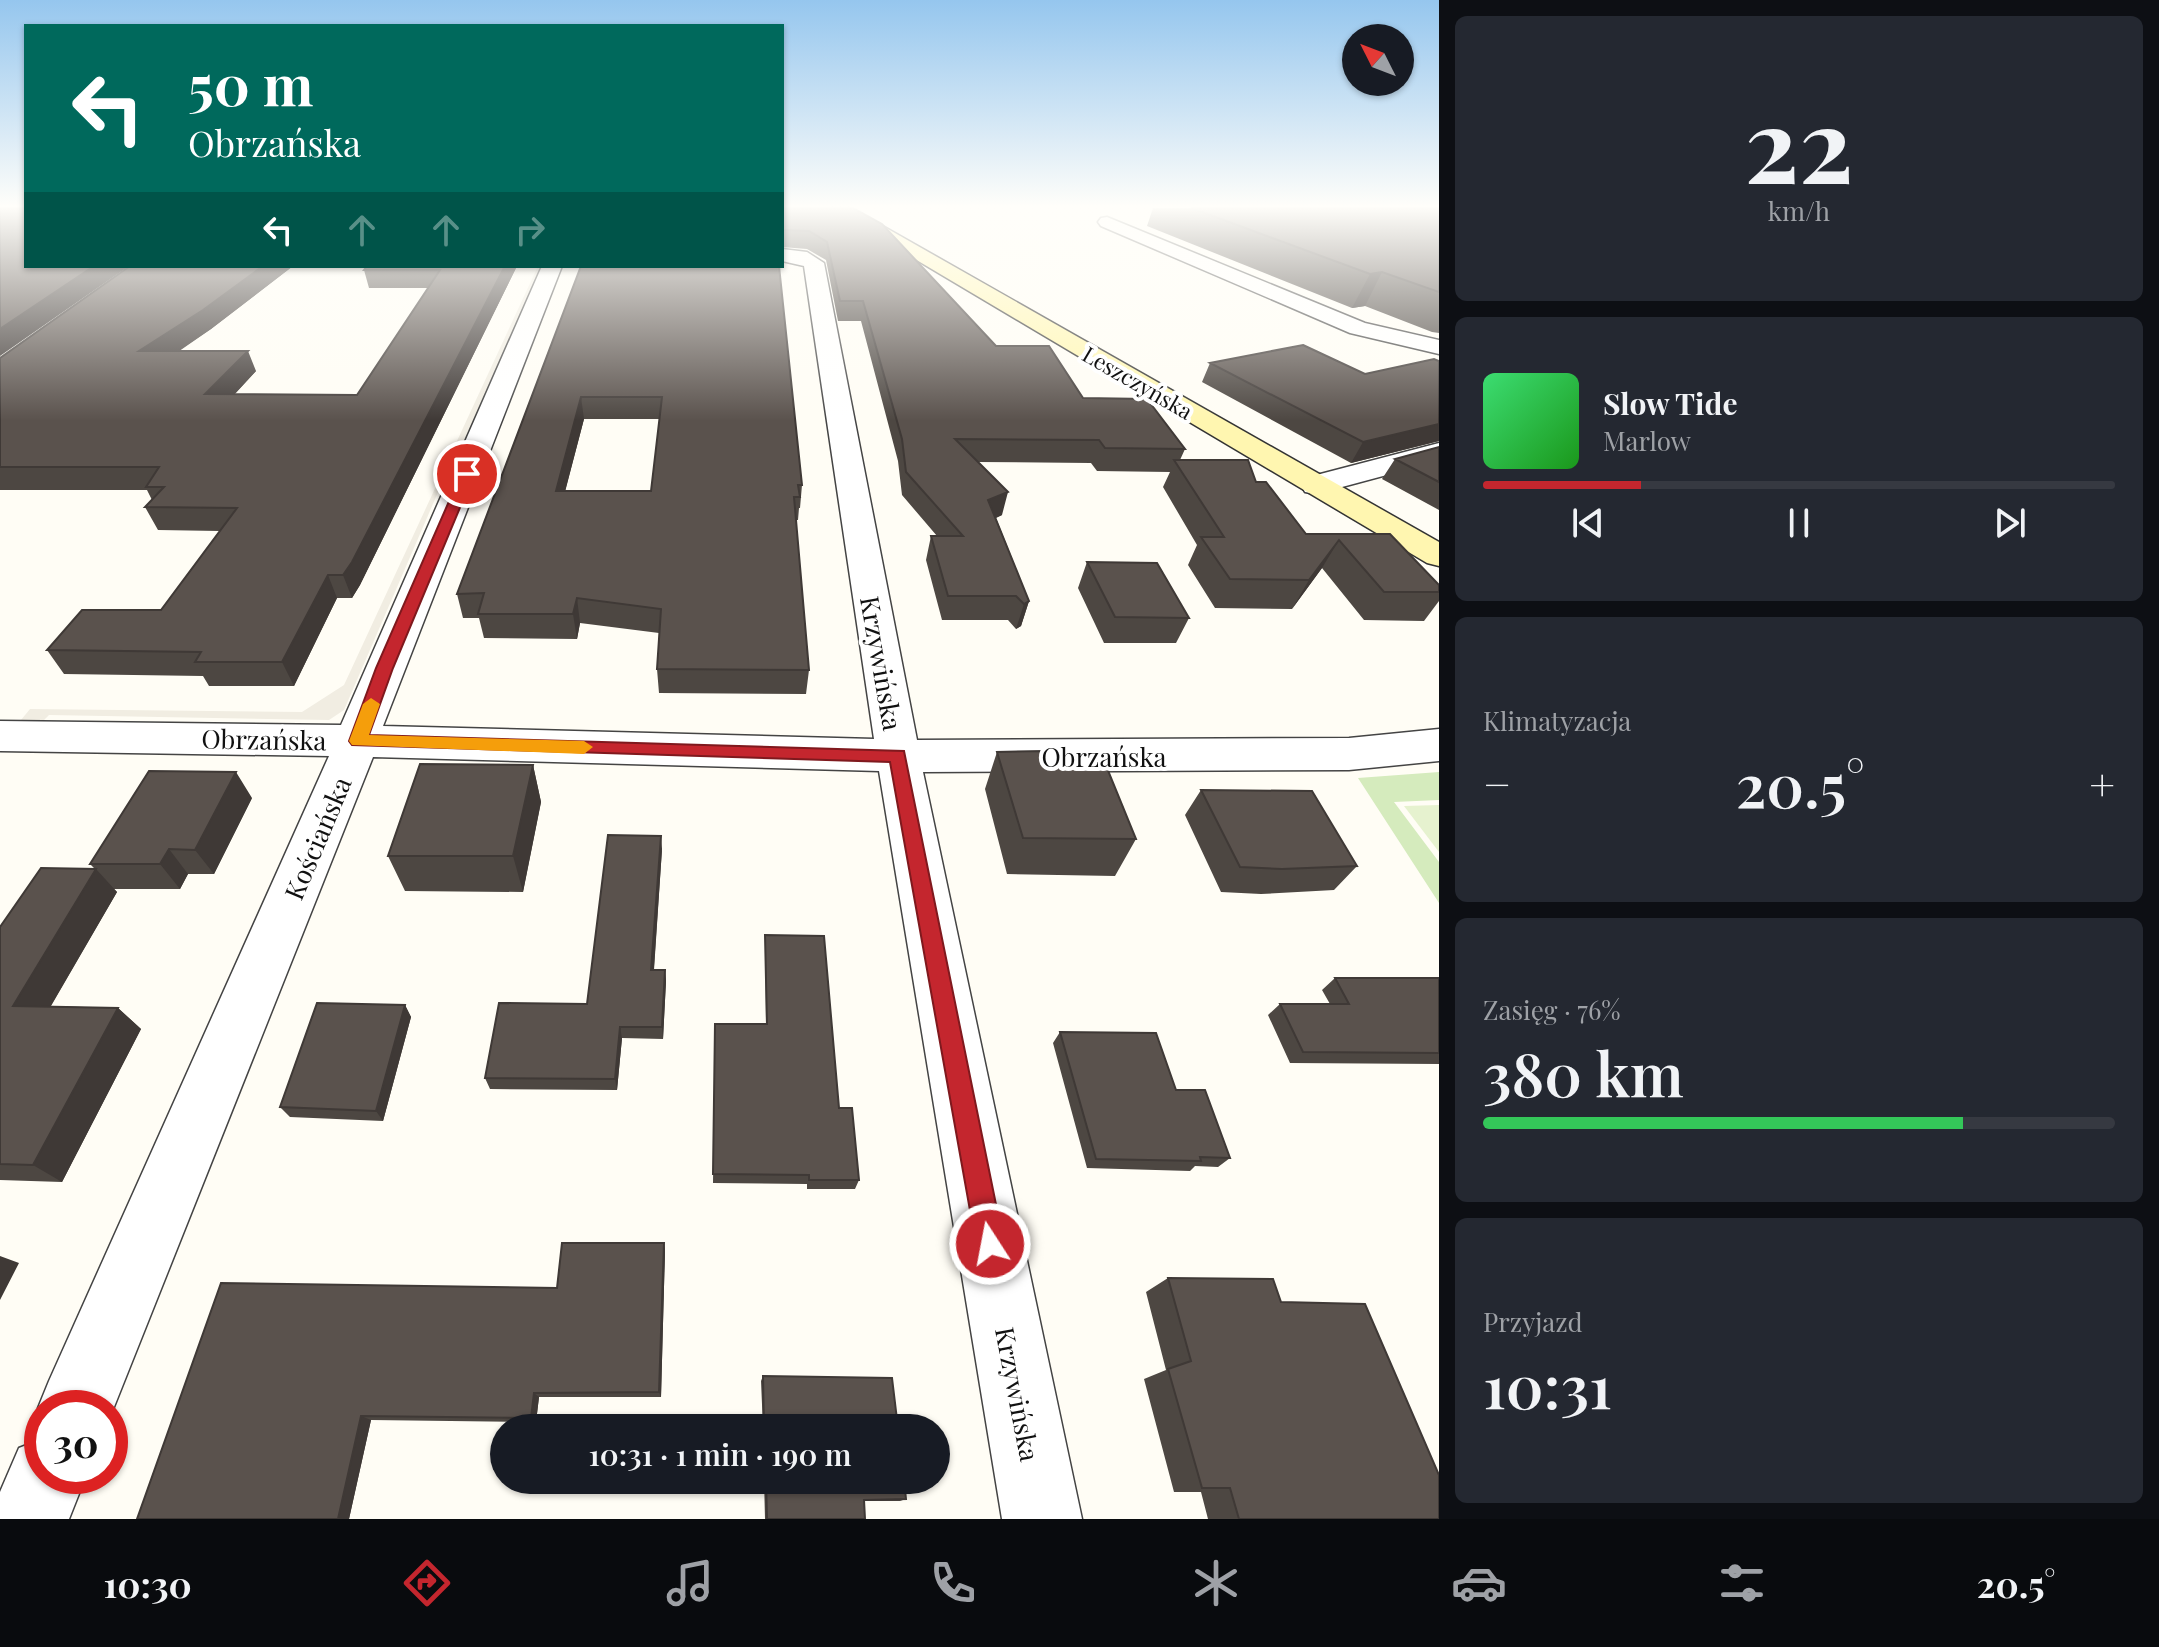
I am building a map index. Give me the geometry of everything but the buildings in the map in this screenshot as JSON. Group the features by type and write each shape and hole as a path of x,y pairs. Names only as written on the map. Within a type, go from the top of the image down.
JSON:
{"street":[{"name":"Kościańska","path":"84,1390 358,741 384,668 503,391 547,279"},
{"name":"Krzywińska","path":"817,279 898,756 1042,1519"},
{"name":"Leszczyńska","path":"960,279 1439,556"},
{"path":"1242,279 1358,328 1439,347"},
{"path":"1316,485 1439,452"},
{"name":"Obrzańska","path":"0,736 358,741 898,756 1349,754 1439,745"},
{"path":"29,1519 39,1494"}],"green space":[{"path":"1439,772 1439,800 1394,802 1439,862 1439,903 1358,778"},
{"path":"1439,805 1439,852 1404,806"}],"shaded area":[{"path":"532,279 538,279 447,481 442,483 344,710 329,720 49,715 44,720 21,720 30,709 302,712 344,685"}],"slow traffic":[{"path":"371,704 358,741 584,747"}],"route":[{"path":"467,474 384,668 358,741 898,756 990,1244"}]}
